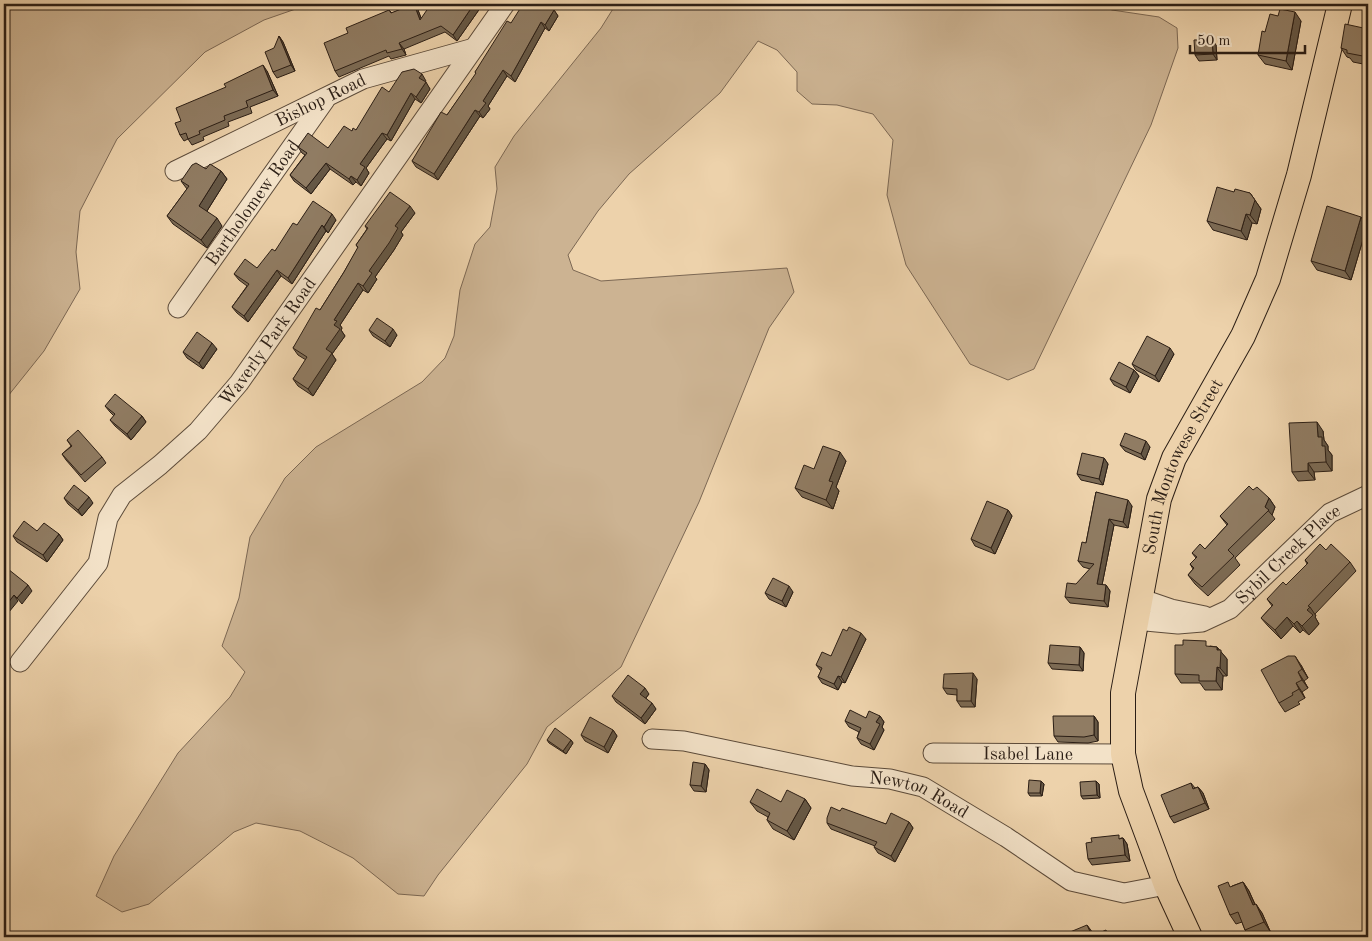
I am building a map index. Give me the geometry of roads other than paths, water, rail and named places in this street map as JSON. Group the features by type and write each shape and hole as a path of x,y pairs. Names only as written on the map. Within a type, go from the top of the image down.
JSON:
{"main road":[{"name":"South Montowese Street","path":"1190,937 1166,885 1132,792 1123,754 1123,693 1137,609 1159,499 1174,458 1243,336 1268,278 1299,175 1340,4"}],"street":[{"name":"Waverly Park Road","path":"20,662 98,563 108,518 122,495 192,437 215,413 239,383 505,4"},
{"name":"Bishop Road","path":"175,171 326,99 363,79 474,48"},
{"name":"Bartholomew Road","path":"178,308 326,99"},
{"name":"Sybil Creek Place","path":"1137,609 1178,624 1202,622 1230,609 1330,513 1368,495"},
{"name":"Newton Road","path":"652,739 684,741 852,776 890,779 923,787 1006,837 1071,881 1124,893 1166,885"},
{"name":"Isabel Lane","path":"933,753 1123,754"}]}
